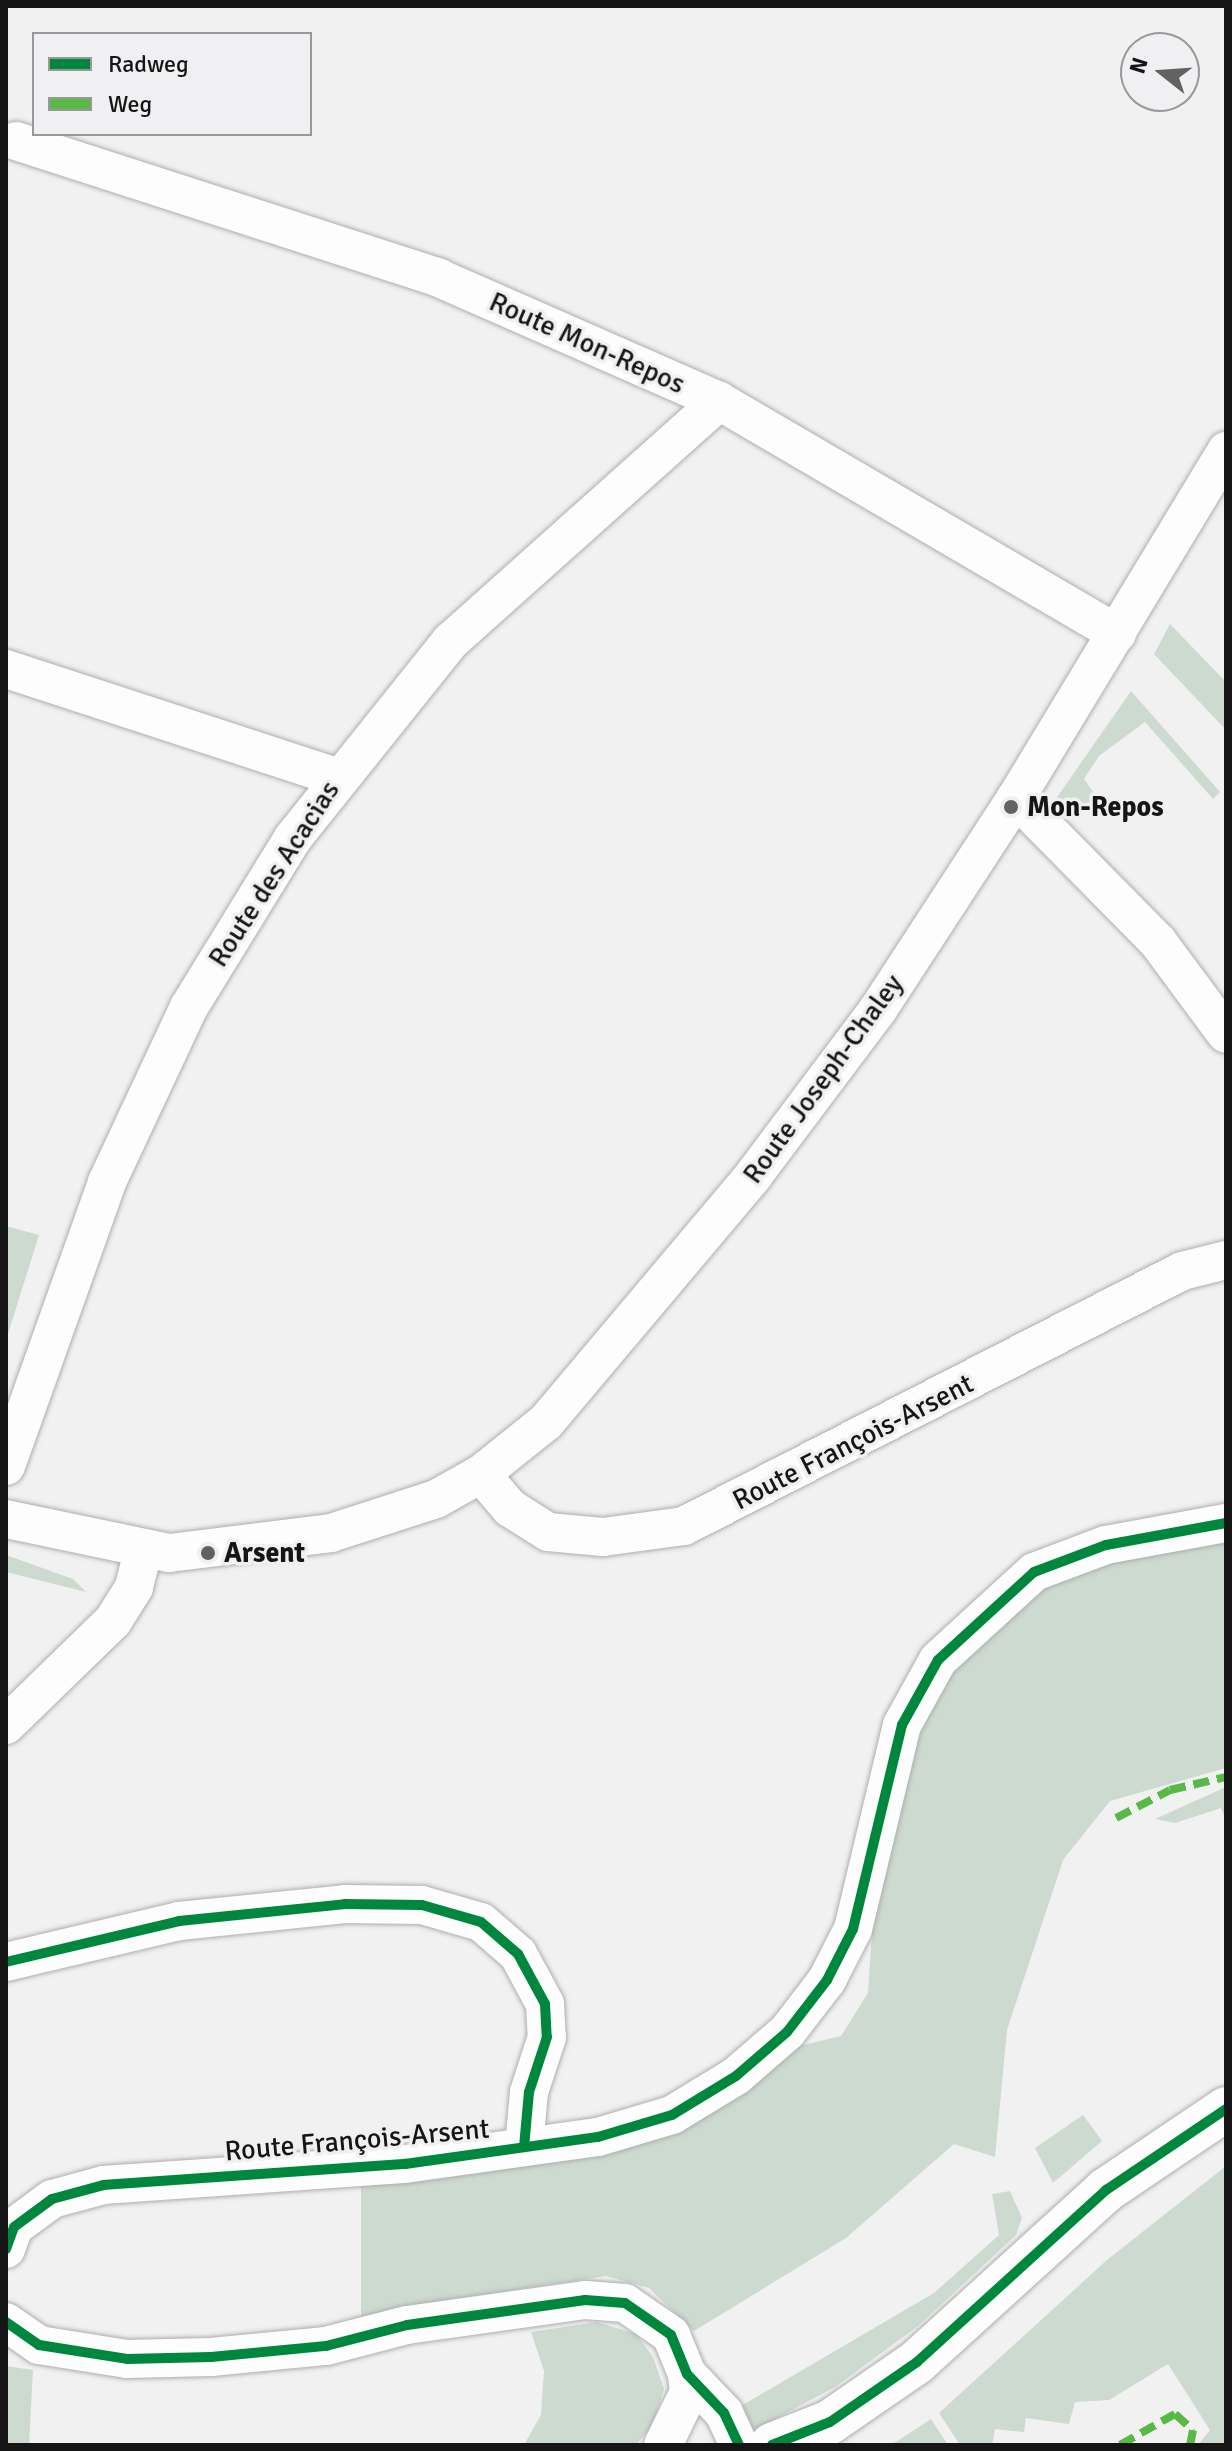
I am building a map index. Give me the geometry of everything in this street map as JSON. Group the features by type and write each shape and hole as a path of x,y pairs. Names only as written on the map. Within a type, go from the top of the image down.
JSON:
{"main road":[{"path":"772,2445 830,2422 917,2362 1071,2220 1154,2151 1226,2109"}],"street":[{"name":"Route Mon-Repos","path":"16,141 439,278 719,401 1117,634"},
{"name":"Route des Acacias","path":"6,1466 107,1182 189,1007 337,777 451,641 719,401"},
{"name":"Route Joseph-Chaley","path":"6,1519 143,1550 208,1553 272,1543 397,1516 481,1474 598,1368 753,1176 879,1008 1016,798 1226,451"},
{"path":"6,669 337,777"},
{"path":"1016,798 1158,942 1226,1034"},
{"name":"Route François-Arsent","path":"481,1474 510,1508 548,1532 603,1537 684,1526 1182,1271 1226,1260"},
{"name":"Route François-Arsent","path":"6,2249 14,2227 52,2199 104,2185 405,2164 598,2137 672,2115 736,2076 787,2032 827,1980 853,1929 902,1725 938,1660 979,1617 1034,1572 1106,1545 1226,1523"},
{"path":"6,1725 113,1621 134,1587 143,1550"},
{"path":"6,1962 179,1921 345,1904 422,1905 481,1922 518,1954 545,2004 547,2037 529,2092 524,2147"},
{"path":"6,2322 39,2345 127,2359 211,2357 326,2346 407,2325 599,2301 625,2303 651,2318 671,2335 687,2374 689,2392 663,2445"},
{"path":"687,2374 724,2413 739,2445"}],"shaded area":[{"path":"1170,624 1226,682 1226,730 1154,654"},
{"path":"1131,691 1220,792 1213,799 1145,722 1099,756 1084,779 1104,807 1069,819 1053,803"},
{"path":"6,1226 39,1235 6,1340"},
{"path":"1226,1542 1226,1768 1110,1801 1063,1860 1007,2030 995,2157 954,2144 846,2238 694,2331 649,2288 606,2276 407,2306 361,2325 361,2177 599,2156 795,2047 841,2036 868,1993 874,1902 914,1734 951,1673 1045,1585 1114,1560"},
{"path":"6,1555 73,1579 86,1592 6,1572"},
{"path":"1226,1787 1226,1821 1221,1808 1175,1823 1155,1819"},
{"path":"1083,2115 1102,2141 1053,2183 1035,2148"},
{"path":"1226,2166 1226,2445 1198,2445 1210,2430 1168,2364 1109,2400 1075,2402 1069,2424 1026,2418 1024,2432 995,2429 992,2445 960,2445 939,2413 1107,2260"},
{"path":"1010,2191 1022,2218 1016,2235 918,2326 835,2387 758,2428 749,2430 729,2413 934,2293 999,2235 992,2194"},
{"path":"597,2322 636,2334 653,2357 664,2389 653,2424 636,2445 524,2445 541,2415 544,2371 531,2332"},
{"path":"6,2366 33,2370 29,2445 6,2445"},
{"path":"931,2419 948,2445 891,2445"}],"marked path":[{"path":"1116,1818 1170,1790 1226,1777"},
{"path":"1120,2445 1175,2414 1193,2430 1190,2445"}],"cycle path":[{"path":"6,2249 14,2227 52,2199 104,2185 405,2164 598,2137 672,2115 736,2076 787,2032 827,1980 853,1929 902,1725 938,1660 1034,1572 1106,1545 1226,1523"},
{"path":"6,1962 179,1921 345,1904 422,1905 481,1922 518,1954 545,2004 547,2037 529,2092 524,2147"},
{"path":"772,2445 830,2422 917,2362 1106,2190 1226,2109"},
{"path":"6,2322 39,2345 127,2359 211,2357 326,2346 407,2325 585,2300 625,2303 671,2335 687,2374 724,2413 739,2445"}],"place":[{"name":"Mon-Repos","path":"1011,807"},
{"name":"Arsent","path":"208,1553"}]}
